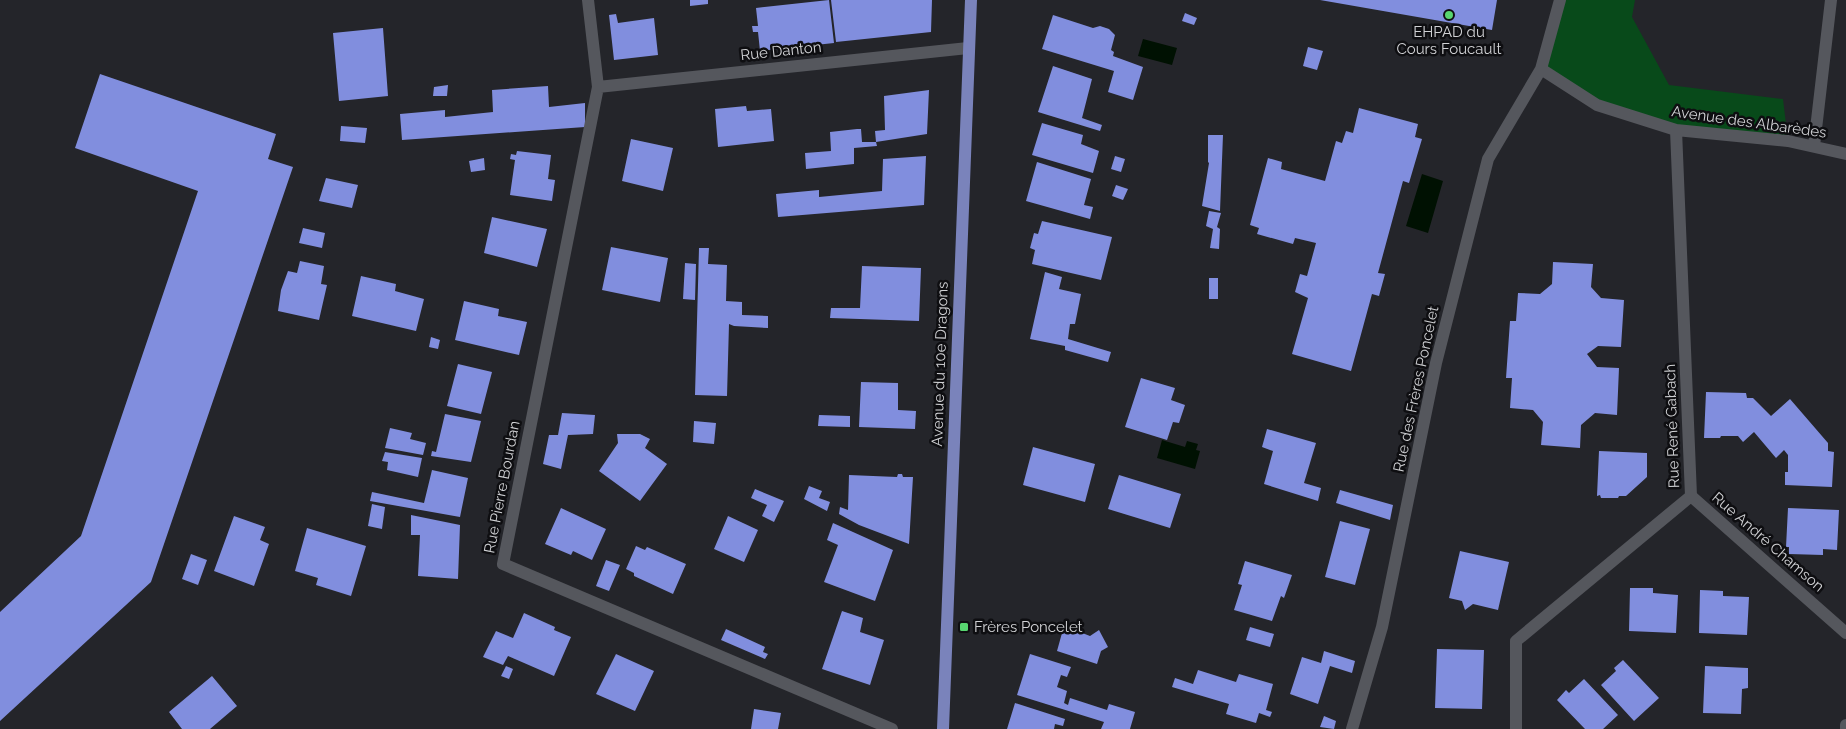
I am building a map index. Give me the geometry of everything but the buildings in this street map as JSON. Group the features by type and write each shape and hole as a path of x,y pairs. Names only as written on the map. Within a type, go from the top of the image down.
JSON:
{"main road":[{"name":"Avenue du 10e Dragons","path":"943,729 971,0"}],"street":[{"name":"Rue Pierre Bourdan","path":"588,0 598,87 503,564 892,729"},
{"name":"Rue des Frères Poncelet","path":"1352,729 1382,626 1436,363 1488,159 1541,68 1560,0"},
{"path":"1814,146 1831,0"},
{"name":"Rue Danton","path":"598,87 968,48"},
{"name":"Avenue des Albarèdes","path":"1541,68 1597,105 1676,130 1788,141 1846,154"},
{"name":"Rue René Gabach","path":"1516,729 1516,641 1691,496 1676,130"},
{"name":"Rue André Chamson","path":"1691,496 1846,633"}],"green space":[{"path":"1560,0 1635,0 1632,17 1669,85 1783,99 1788,141 1676,130 1597,105 1541,69"}],"shaded area":[{"path":"1143,39 1177,48 1172,65 1138,56"},
{"path":"1422,174 1443,181 1428,233 1406,226"},
{"path":"1162,440 1185,447 1187,441 1198,444 1196,450 1200,451 1195,469 1157,458"}],"place":[{"name":"EHPAD du Cours Foucault","path":"1449,15"},
{"name":"Frères Poncelet","path":"964,627"}]}
